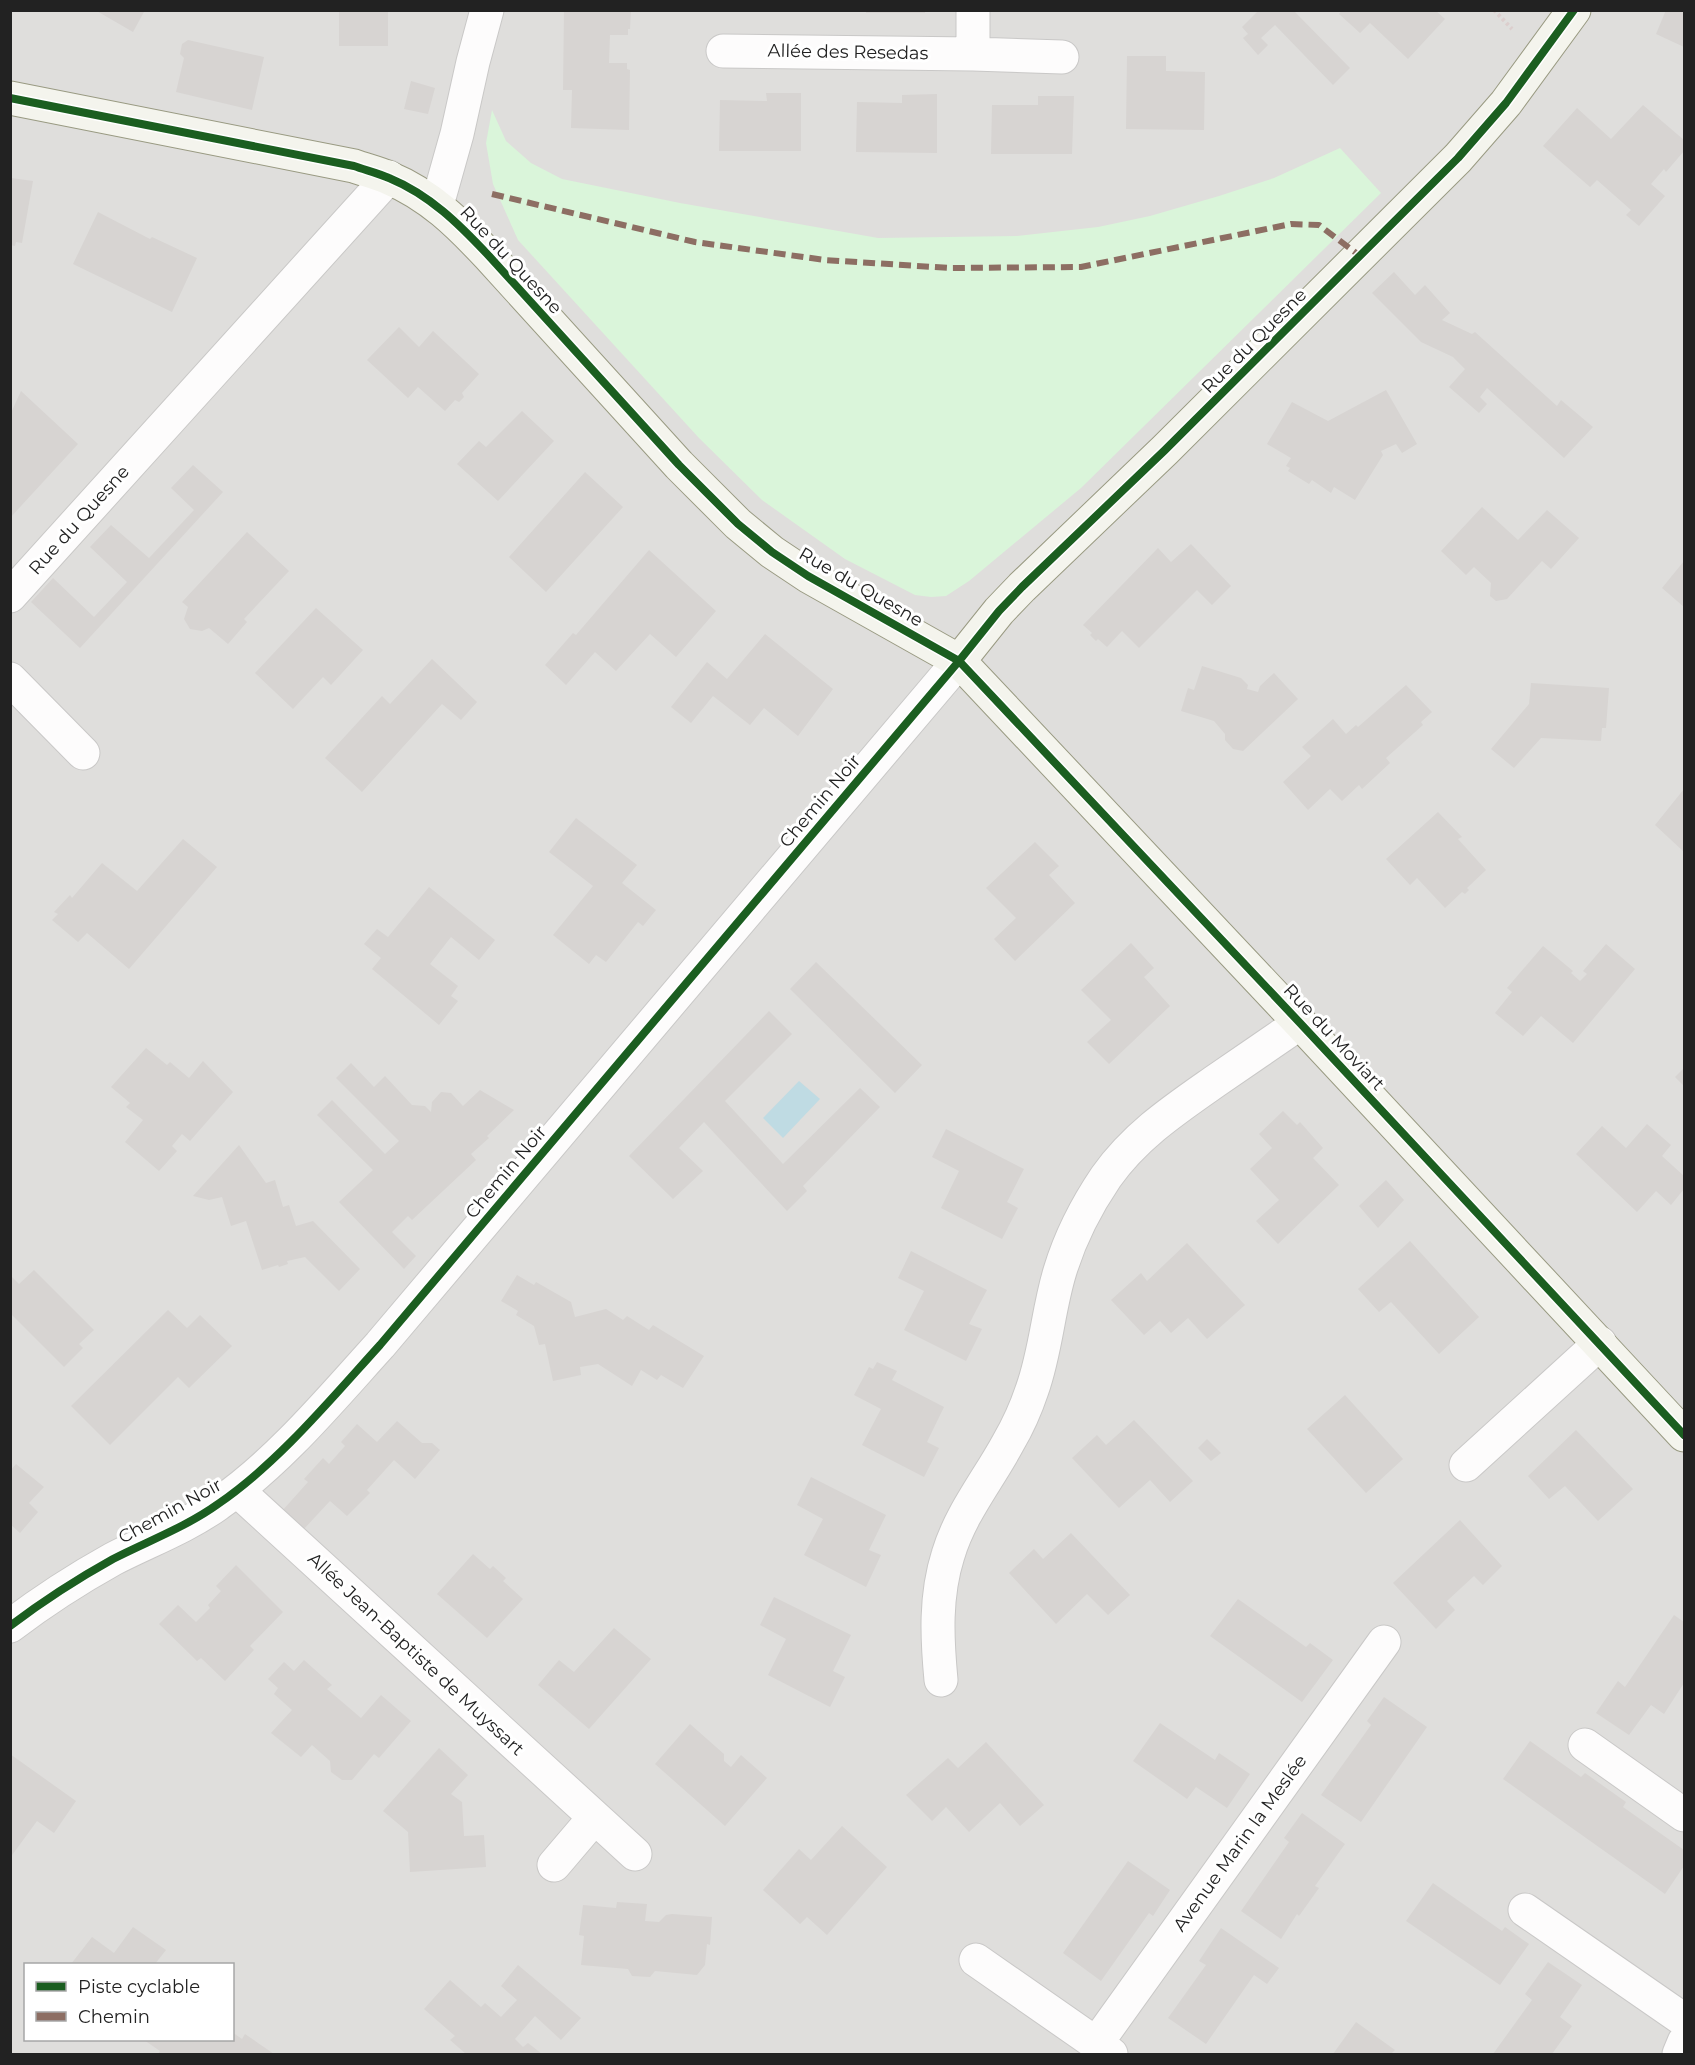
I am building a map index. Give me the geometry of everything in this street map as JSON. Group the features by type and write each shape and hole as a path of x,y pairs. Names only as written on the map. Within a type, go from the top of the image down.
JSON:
{"street":[{"path":"437,206 487,10"},
{"path":"973,10 974,54"},
{"name":"Rue du Quesne","path":"10,98 321,158 389,177 416,191 457,222 679,465 738,524 772,552 808,576 959,662 1022,586 1165,450 1458,158 1506,103 1574,10"},
{"name":"Allée des Resedas","path":"723,51 1062,57"},
{"name":"Rue du Quesne","path":"10,596 389,177"},
{"name":"Rue du Moviart","path":"959,662 1684,1435"},
{"name":"Chemin Noir","path":"10,1626 90,1572 199,1516 237,1490 318,1413 380,1345 959,662"},
{"path":"10,679 83,753"},
{"path":"941,1680 937,1640 938,1607 948,1554 969,1508 1008,1444 1029,1399 1040,1366 1060,1270 1081,1220 1106,1177 1121,1158 1159,1120 1300,1023"},
{"path":"1466,1465 1600,1343"},
{"name":"Allée Jean-Baptiste de Muyssart","path":"237,1490 635,1854"},
{"name":"Avenue Marin la Meslée","path":"976,1960 1103,2049 1384,1642"},
{"path":"1585,1745 1684,1815"},
{"path":"554,1865 594,1818"},
{"path":"1525,1910 1684,2020"},
{"path":"1678,2055 1684,2042"}],"shaded area":[{"path":"11,11 1684,11 1684,2054 11,2054"}],"green space":[{"path":"492,110 506,141 531,163 562,179 680,203 878,238 1017,236 1098,227 1150,216 1219,196 1274,178 1340,148 1381,193 1081,488 969,581 946,596 931,597 915,595 845,559 762,500 699,438 518,240 493,184 486,143"}],"water":[{"path":"799,1081 820,1099 783,1138 763,1118"}],"building":[{"path":"95,10 145,10 133,32"},
{"path":"339,10 388,10 388,46 339,46"},
{"path":"564,10 631,10 628,35 610,35 609,63 627,63 627,69 630,70 629,130 571,128 572,90 563,90"},
{"path":"866,10 925,10 925,13 866,13"},
{"path":"1259,10 1293,10 1350,68 1333,85 1275,25 1261,38 1268,45 1258,55 1243,38 1248,34 1242,27"},
{"path":"1342,10 1435,10 1445,19 1408,59 1370,23 1360,33 1339,14"},
{"path":"1666,10 1684,10 1684,47 1656,34"},
{"path":"188,40 264,57 252,110 176,92 184,58 180,54 182,44"},
{"path":"1127,56 1166,56 1166,71 1205,72 1204,130 1126,129"},
{"path":"411,81 435,88 428,114 404,109"},
{"path":"766,93 801,93 801,151 719,151 720,100 767,101"},
{"path":"937,94 937,153 856,152 857,102 902,103 902,95"},
{"path":"1038,96 1074,96 1072,154 991,154 992,105 1038,105"},
{"path":"1643,105 1684,140 1684,151 1666,172 1664,169 1651,184 1665,196 1639,226 1626,215 1631,210 1597,180 1590,187 1543,146 1577,108 1611,139"},
{"path":"11,178 33,181 22,243 16,242 15,246 10,245"},
{"path":"98,212 150,239 152,237 197,258 172,312 73,264"},
{"path":"1394,272 1415,295 1425,285 1450,313 1442,320 1472,334 1475,332 1557,406 1561,400 1593,427 1564,458 1487,388 1480,397 1487,404 1479,413 1449,387 1465,369 1453,357 1421,342 1372,293"},
{"path":"399,327 419,347 433,331 479,374 462,393 464,397 459,402 455,400 445,411 418,387 408,398 367,360"},
{"path":"1386,390 1417,444 1402,453 1396,444 1381,451 1383,455 1355,500 1334,487 1331,493 1312,480 1309,484 1288,471 1290,468 1286,466 1291,458 1267,444 1292,402 1328,421"},
{"path":"21,391 78,444 10,518 10,415"},
{"path":"522,411 554,441 498,501 457,464 479,441 486,447"},
{"path":"193,465 223,492 80,648 31,602 53,578 94,617 127,582 90,547 111,525 149,558 194,510 171,488"},
{"path":"585,472 623,507 546,592 509,557"},
{"path":"1482,507 1518,540 1547,510 1579,538 1551,569 1542,561 1507,599 1496,601 1490,596 1491,583 1474,567 1466,575 1441,551"},
{"path":"247,532 289,571 244,619 247,622 228,644 209,628 202,631 190,629 184,619 188,607 182,602"},
{"path":"1191,544 1231,586 1212,605 1197,590 1139,648 1122,631 1107,647 1090,635 1092,633 1083,625 1158,548 1171,562"},
{"path":"649,550 716,611 676,657 650,634 616,671 595,652 566,685 545,665 573,633 576,635"},
{"path":"1684,561 1684,607 1662,588"},
{"path":"316,608 363,650 331,685 323,677 293,709 255,673"},
{"path":"765,634 833,689 798,736 764,708 750,725 713,696 691,723 671,707 707,662 727,679"},
{"path":"432,659 477,702 461,720 442,704 362,792 325,758 382,696 390,704"},
{"path":"1202,666 1241,678 1248,685 1247,689 1258,692 1260,686 1274,673 1298,699 1243,751 1233,749 1225,740 1225,734 1214,721 1181,711 1188,688 1194,690"},
{"path":"1531,683 1609,688 1606,728 1602,728 1601,741 1541,738 1514,768 1491,749 1529,704"},
{"path":"1406,685 1432,712 1421,722 1423,725 1386,758 1390,763 1362,789 1359,785 1342,801 1330,789 1308,810 1283,782 1311,756 1302,747 1333,719 1346,734 1356,725 1358,727"},
{"path":"1684,789 1684,852 1655,825"},
{"path":"1438,812 1462,837 1458,839 1486,870 1467,888 1469,890 1465,894 1462,892 1445,908 1417,878 1410,885 1386,859"},
{"path":"576,818 637,865 622,883 656,910 643,926 638,922 606,962 596,955 589,964 553,935 593,886 549,852"},
{"path":"183,839 217,867 129,969 87,933 78,942 52,920 58,914 54,912 70,895 72,898 102,863 137,891"},
{"path":"1035,842 1059,866 1049,875 1075,903 1015,961 994,939 1016,918 986,888"},
{"path":"429,887 495,940 479,960 451,937 430,964 458,986 451,996 458,1001 439,1025 372,969 381,958 364,944 377,929 388,937"},
{"path":"1131,943 1154,968 1144,977 1170,1006 1109,1064 1087,1042 1111,1020 1081,990"},
{"path":"1606,944 1635,969 1573,1043 1541,1016 1523,1036 1495,1013 1512,992 1507,988 1543,946 1573,971 1571,973 1580,981 1587,974 1583,971"},
{"path":"816,962 922,1065 895,1093 790,989"},
{"path":"769,1011 792,1034 725,1101 783,1164 860,1088 880,1107 803,1186 807,1191 787,1211 704,1122 679,1148 703,1171 673,1199 629,1156"},
{"path":"146,1048 167,1065 170,1062 189,1078 203,1061 233,1092 190,1141 182,1134 172,1146 177,1151 159,1171 125,1142 143,1120 126,1107 130,1103 111,1087"},
{"path":"351,1063 374,1087 385,1076 412,1105 425,1106 431,1112 432,1102 441,1092 451,1093 463,1106 480,1090 514,1110 471,1154 476,1160 412,1220 408,1216 392,1232 416,1256 404,1269 339,1202 373,1170 317,1115 332,1100 385,1154 399,1141 336,1078"},
{"path":"1684,1068 1684,1086 1675,1077"},
{"path":"1283,1111 1297,1125 1300,1122 1323,1148 1313,1158 1339,1185 1278,1244 1256,1221 1279,1200 1250,1169 1272,1148 1259,1134"},
{"path":"1647,1124 1671,1145 1662,1156 1684,1176 1684,1189 1671,1205 1656,1191 1637,1212 1576,1154 1602,1126 1626,1148"},
{"path":"946,1129 1024,1169 1007,1202 1018,1208 1002,1239 941,1208 959,1171 932,1157"},
{"path":"239,1145 266,1183 275,1180 283,1207 289,1205 296,1226 313,1221 360,1269 339,1291 305,1257 287,1261 288,1264 279,1267 278,1265 262,1270 246,1221 231,1226 222,1197 209,1200 193,1196"},
{"path":"1386,1180 1404,1200 1378,1228 1359,1206"},
{"path":"1410,1241 1479,1317 1439,1354 1391,1302 1379,1312 1358,1289"},
{"path":"1187,1243 1245,1305 1207,1339 1188,1318 1171,1333 1160,1321 1144,1335 1111,1300 1141,1273 1147,1281"},
{"path":"911,1251 987,1290 969,1324 982,1329 966,1361 904,1330 924,1291 898,1278"},
{"path":"34,1270 94,1330 79,1344 83,1348 64,1367 10,1313 10,1275 19,1284"},
{"path":"517,1275 534,1285 536,1282 571,1302 575,1317 606,1309 623,1320 627,1316 649,1330 653,1325 704,1356 683,1388 661,1375 657,1380 641,1370 632,1386 598,1364 580,1367 581,1375 553,1381 545,1344 539,1345 534,1326 516,1315 518,1311 501,1301"},
{"path":"168,1310 187,1328 200,1315 232,1346 189,1388 178,1377 110,1445 71,1406"},
{"path":"877,1362 897,1371 892,1380 944,1407 927,1442 939,1448 924,1477 862,1445 881,1409 854,1395 869,1367 873,1369"},
{"path":"1345,1395 1403,1459 1366,1493 1307,1429"},
{"path":"1134,1420 1193,1481 1170,1502 1150,1480 1119,1508 1072,1458 1097,1435 1106,1445"},
{"path":"397,1421 422,1443 432,1443 440,1450 415,1479 394,1460 367,1490 370,1493 347,1516 330,1501 303,1530 282,1511 308,1482 304,1479 323,1458 329,1464 345,1446 341,1442 357,1424 377,1442"},
{"path":"1576,1430 1633,1489 1598,1521 1565,1486 1549,1499 1528,1476"},
{"path":"1207,1439 1221,1453 1211,1461 1198,1448"},
{"path":"16,1464 44,1487 29,1503 38,1512 20,1533 10,1524 10,1471"},
{"path":"811,1477 886,1515 869,1550 881,1555 866,1587 804,1555 823,1519 797,1505"},
{"path":"1460,1520 1502,1566 1483,1585 1474,1576 1447,1601 1455,1610 1436,1629 1393,1583"},
{"path":"1071,1533 1130,1595 1108,1615 1087,1594 1056,1624 1009,1573 1034,1549 1043,1559"},
{"path":"473,1554 490,1569 493,1566 506,1578 503,1581 523,1599 487,1638 437,1594"},
{"path":"236,1565 283,1612 250,1646 254,1650 225,1681 201,1658 197,1661 159,1624 178,1605 196,1622 210,1608 208,1605 221,1591 216,1586"},
{"path":"774,1597 851,1635 833,1671 845,1677 830,1707 768,1675 786,1639 760,1625"},
{"path":"1238,1599 1306,1647 1310,1643 1333,1660 1302,1702 1210,1636"},
{"path":"1674,1615 1684,1622 1684,1683 1664,1714 1651,1705 1629,1735 1596,1713 1618,1681 1625,1687"},
{"path":"614,1628 651,1659 589,1729 538,1685 559,1660 574,1672"},
{"path":"304,1660 332,1685 327,1689 361,1718 381,1695 411,1721 379,1758 374,1754 352,1780 342,1780 331,1772 330,1761 312,1745 301,1757 271,1733 292,1710 274,1694 278,1688 268,1679 284,1662 294,1671"},
{"path":"1384,1697 1427,1727 1361,1822 1321,1795 1371,1725 1367,1721"},
{"path":"1160,1723 1215,1760 1219,1753 1250,1774 1227,1808 1196,1787 1187,1799 1133,1761"},
{"path":"690,1724 724,1754 724,1761 731,1767 741,1755 767,1778 725,1826 655,1764"},
{"path":"1530,1741 1581,1777 1585,1773 1626,1802 1623,1807 1684,1850 1684,1866 1665,1894 1503,1779"},
{"path":"986,1742 1044,1805 1020,1826 1000,1803 969,1832 946,1807 932,1821 906,1795 948,1758 958,1768"},
{"path":"439,1748 468,1775 451,1794 462,1802 464,1836 484,1835 486,1867 410,1872 408,1832 383,1811"},
{"path":"10,1754 76,1801 54,1833 37,1821 10,1858"},
{"path":"1302,1813 1345,1844 1315,1886 1319,1888 1299,1916 1297,1914 1281,1939 1241,1911 1289,1842 1284,1838"},
{"path":"842,1826 887,1867 827,1935 807,1917 800,1924 763,1890 799,1849 811,1860"},
{"path":"1128,1861 1170,1890 1153,1916 1149,1913 1101,1981 1063,1953"},
{"path":"1433,1883 1502,1931 1505,1927 1529,1944 1500,1985 1406,1921"},
{"path":"617,1902 647,1904 645,1921 659,1922 666,1915 672,1914 712,1917 710,1945 707,1944 705,1965 697,1975 655,1971 650,1977 632,1976 628,1969 581,1965 584,1936 579,1935 583,1905 616,1908"},
{"path":"133,1927 166,1950 156,1963 72,1963 92,1937 114,1953"},
{"path":"1221,1928 1279,1968 1267,1984 1254,1975 1206,2044 1168,2018 1206,1965 1199,1961"},
{"path":"1548,1962 1582,1985 1560,2017 1572,2026 1552,2054 1493,2054 1532,2000 1525,1994"},
{"path":"518,1965 581,2018 561,2040 535,2016 515,2039 523,2047 528,2043 542,2054 466,2054 450,2040 455,2036 424,2009 450,1980 481,2007 485,2003 501,2017 517,2000 501,1986"},
{"path":"1356,2022 1395,2050 1391,2054 1333,2054"},
{"path":"234,2033 242,2039 245,2034 274,2054 158,2054 160,2051 145,2041 234,2041"}],"marked path":[{"path":"492,194 695,242 825,260 950,268 1081,267 1291,224 1319,225 1360,256"}],"cycle path":[{"path":"10,1626 73,1582 126,1552 206,1512 240,1488 283,1450 380,1345 999,611 1165,450 1458,158 1506,103 1574,10"},
{"path":"10,98 354,166 404,185 443,211 489,256 679,465 738,524 772,552 808,576 959,661 1684,1435"}]}
